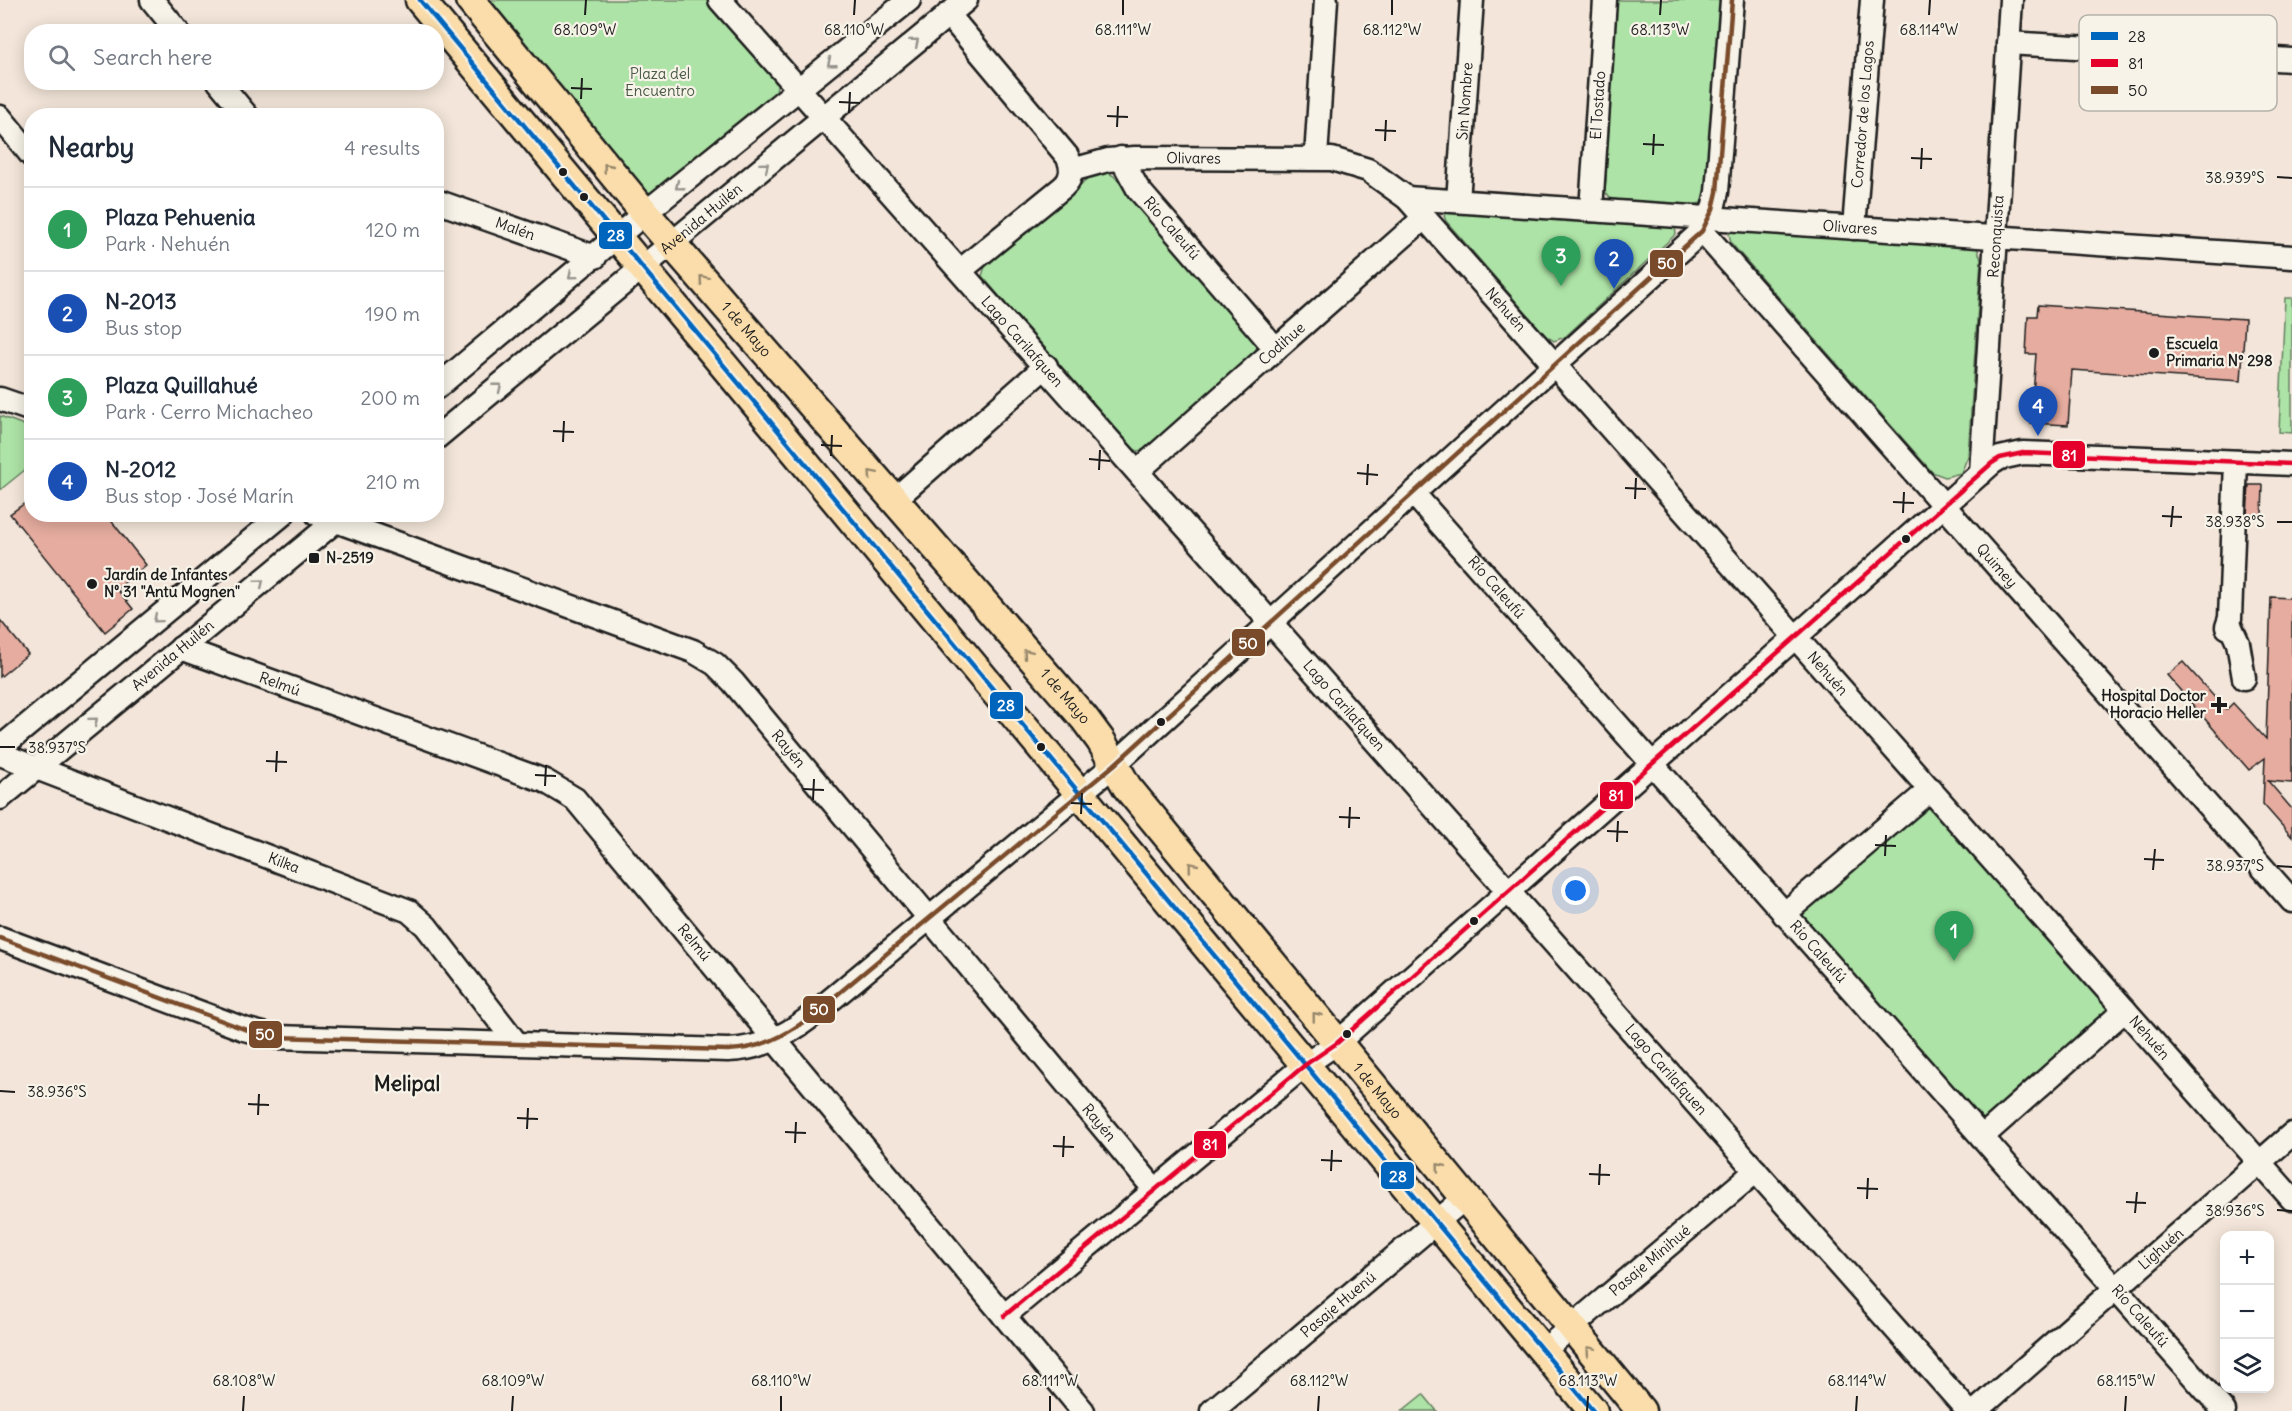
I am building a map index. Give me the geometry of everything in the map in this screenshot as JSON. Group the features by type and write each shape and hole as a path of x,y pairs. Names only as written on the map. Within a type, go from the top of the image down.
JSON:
{"main road":[{"path":"420,0 440,24"},
{"name":"1 de Mayo","path":"470,0 645,213 1084,718 1101,741 1127,787 1641,1411"},
{"path":"444,29 1593,1411"}],"street":[{"path":"152,0 172,24"},
{"name":"Lago Carilafquen","path":"720,0 1968,1411"},
{"path":"444,379 909,0"},
{"name":"Avenida Huilén","path":"444,432 966,0"},
{"path":"1316,158 1326,0"},
{"name":"Sin Nombre","path":"1458,201 1472,0"},
{"name":"El Tostado","path":"1591,210 1605,0"},
{"path":"0,938 260,1034 728,1050 760,1046 775,1039 809,1018 1114,765 1706,225 1717,192 1732,0"},
{"name":"Corredor de los Lagos","path":"1854,228 1872,0"},
{"name":"Reconquista","path":"1981,473 2011,0"},
{"path":"948,15 1067,156 1072,170 1067,184 961,270"},
{"path":"2008,43 2079,47"},
{"path":"2277,59 2292,60"},
{"path":"226,90 240,108"},
{"path":"0,117 24,146"},
{"name":"Olivares","path":"1072,170 1121,159 1316,158"},
{"name":"Nehuén","path":"1316,158 1357,165 1378,175 1407,198 1425,217 2292,1199"},
{"name":"Río Caleufú","path":"1121,159 1138,189 1276,349"},
{"name":"Olivares","path":"1407,198 1591,210 1706,225 1854,228 2292,257"},
{"name":"Malén","path":"444,204 595,257"},
{"name":"Codihue","path":"1138,471 1425,217"},
{"name":"Quimey","path":"1706,225 1944,505 2292,901"},
{"path":"894,500 1046,366"},
{"path":"444,384 455,387 477,405"},
{"path":"0,399 24,407"},
{"path":"1004,1316 1305,1065 1337,1043 1944,505 2000,458 2023,453 2292,464"},
{"path":"2236,462 2228,625 2238,643 2244,678"},
{"name":"Río Caleufú","path":"1413,493 2224,1411"},
{"path":"0,748 273,522"},
{"name":"Avenida Huilén","path":"0,798 182,648 326,522"},
{"name":"Rayén","path":"345,522 706,657 729,676 1155,1190"},
{"name":"Relmú","path":"182,648 544,781 566,792 590,816 1083,1411"},
{"name":"Kilka","path":"0,754 410,911 426,926 517,1044"},
{"path":"1784,914 1930,789"},
{"path":"1982,1137 2125,1010"},
{"name":"Lighuén","path":"1976,1411 2292,1134"},
{"name":"Pasaje Minihué","path":"1543,1351 1756,1171"},
{"name":"Pasaje Huenú","path":"1212,1411 1465,1198"}],"green space":[{"name":"Plaza del Encuentro","path":"484,0 708,0 773,77 777,86 775,96 655,193 645,192"},
{"path":"1616,0 1720,0 1707,192 1701,203 1691,205 1619,200 1610,198 1605,192"},
{"path":"1105,171 1114,176 1253,336 1257,346 1254,356 1148,448 1138,451 1129,447 982,276 986,263 1095,173"},
{"path":"1447,211 1675,227 1676,234 1565,337 1554,341 1546,336 1446,221 1444,216"},
{"path":"1734,230 1977,248 1981,259 1968,456 1961,473 1945,477 1932,472 1731,243 1729,234"},
{"path":"2285,298 2292,298 2292,433 2279,432"},
{"path":"0,416 24,425 24,471 0,490"},
{"path":"1927,806 1930,806 2107,1006 2106,1013 1984,1120 1980,1119 1803,918 1803,911"},
{"path":"1423,1394 1437,1411 1402,1411"}],"building":[{"path":"2038,305 2245,319 2241,381 2072,370 2068,425 2031,423 2036,354 2026,354 2028,316 2037,316"},
{"path":"2249,485 2263,485 2262,515 2247,515"},
{"path":"24,504 24,522 112,522 146,565 117,589 133,609 105,632 10,514"},
{"path":"2271,597 2292,598 2292,783 2268,781 2292,809 2292,837 2263,804 2265,758 2249,770 2167,675 2183,662 2226,710 2233,703 2266,739"},
{"path":"0,620 28,654 0,677"}],"transit line":[{"name":"28","path":"420,0 440,24"},
{"name":"50","path":"0,938 244,1029 275,1037 728,1050 750,1047 781,1036 809,1018 1114,765 1702,231 1713,209 1717,192 1732,0"},
{"name":"28","path":"444,29 1593,1411"},
{"name":"81","path":"1004,1316 1305,1065 1337,1043 1992,463 2000,458 2023,453 2292,464"}],"place":[{"name":"Plaza Quillahué","path":"1561,286"},
{"name":"N-2013","path":"1614,289"},
{"name":"Escuela Primaria Nº 298","path":"2154,353"},
{"name":"N-2012","path":"2038,436"},
{"name":"N-2519","path":"314,558"},
{"name":"Jardín de Infantes N° 31 \"Antu Mognen\"","path":"92,584"},
{"name":"Hospital Doctor Horacio Heller","path":"2219,705"},
{"name":"Plaza Pehuenia","path":"1954,961"}],"district":[{"name":"Melipal","path":"407,1084"}]}
